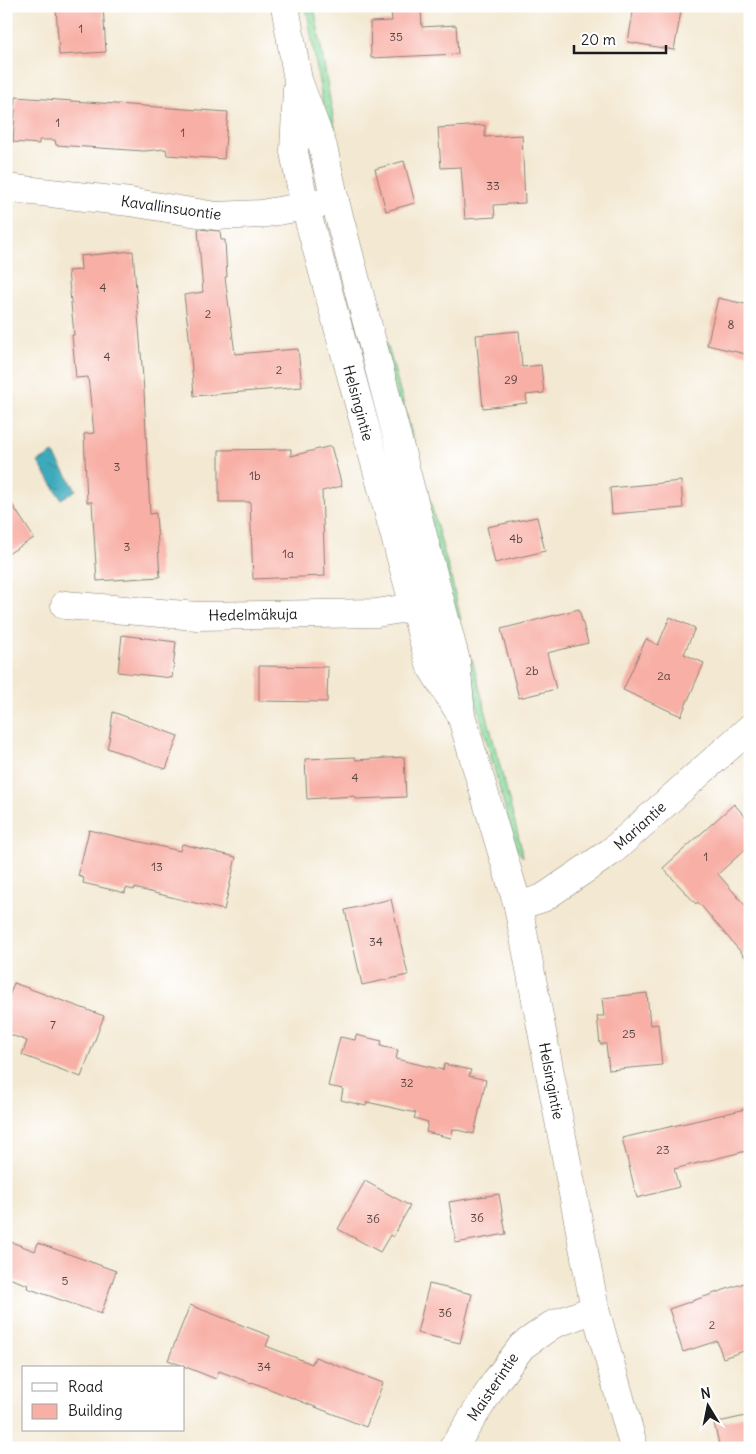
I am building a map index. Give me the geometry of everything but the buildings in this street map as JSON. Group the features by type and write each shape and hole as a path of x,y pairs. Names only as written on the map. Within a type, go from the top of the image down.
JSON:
{"main road":[{"name":"Helsingintie","path":"285,6 298,80 323,147 335,201 456,661 461,715 518,906 595,1309 634,1448"},
{"name":"Helsingintie","path":"298,80 294,152 305,206 430,665 461,715"},
{"name":"Kavallinsuontie","path":"6,188 130,202 216,216 261,214 335,201"},
{"name":"Hedelmäkuja","path":"65,605 197,616 377,613 441,602"},
{"name":"Mariantie","path":"518,906 543,898 607,855 750,728"},
{"name":"Maisterintie","path":"453,1448 496,1381 522,1346 552,1324 595,1309"}],"green space":[{"path":"306,6 314,6 335,128 327,129"},
{"path":"362,269 367,270 461,620 455,620"},
{"path":"472,659 523,857 516,849 465,661"}],"water":[{"path":"53,453 76,490 61,499 38,462"}]}
